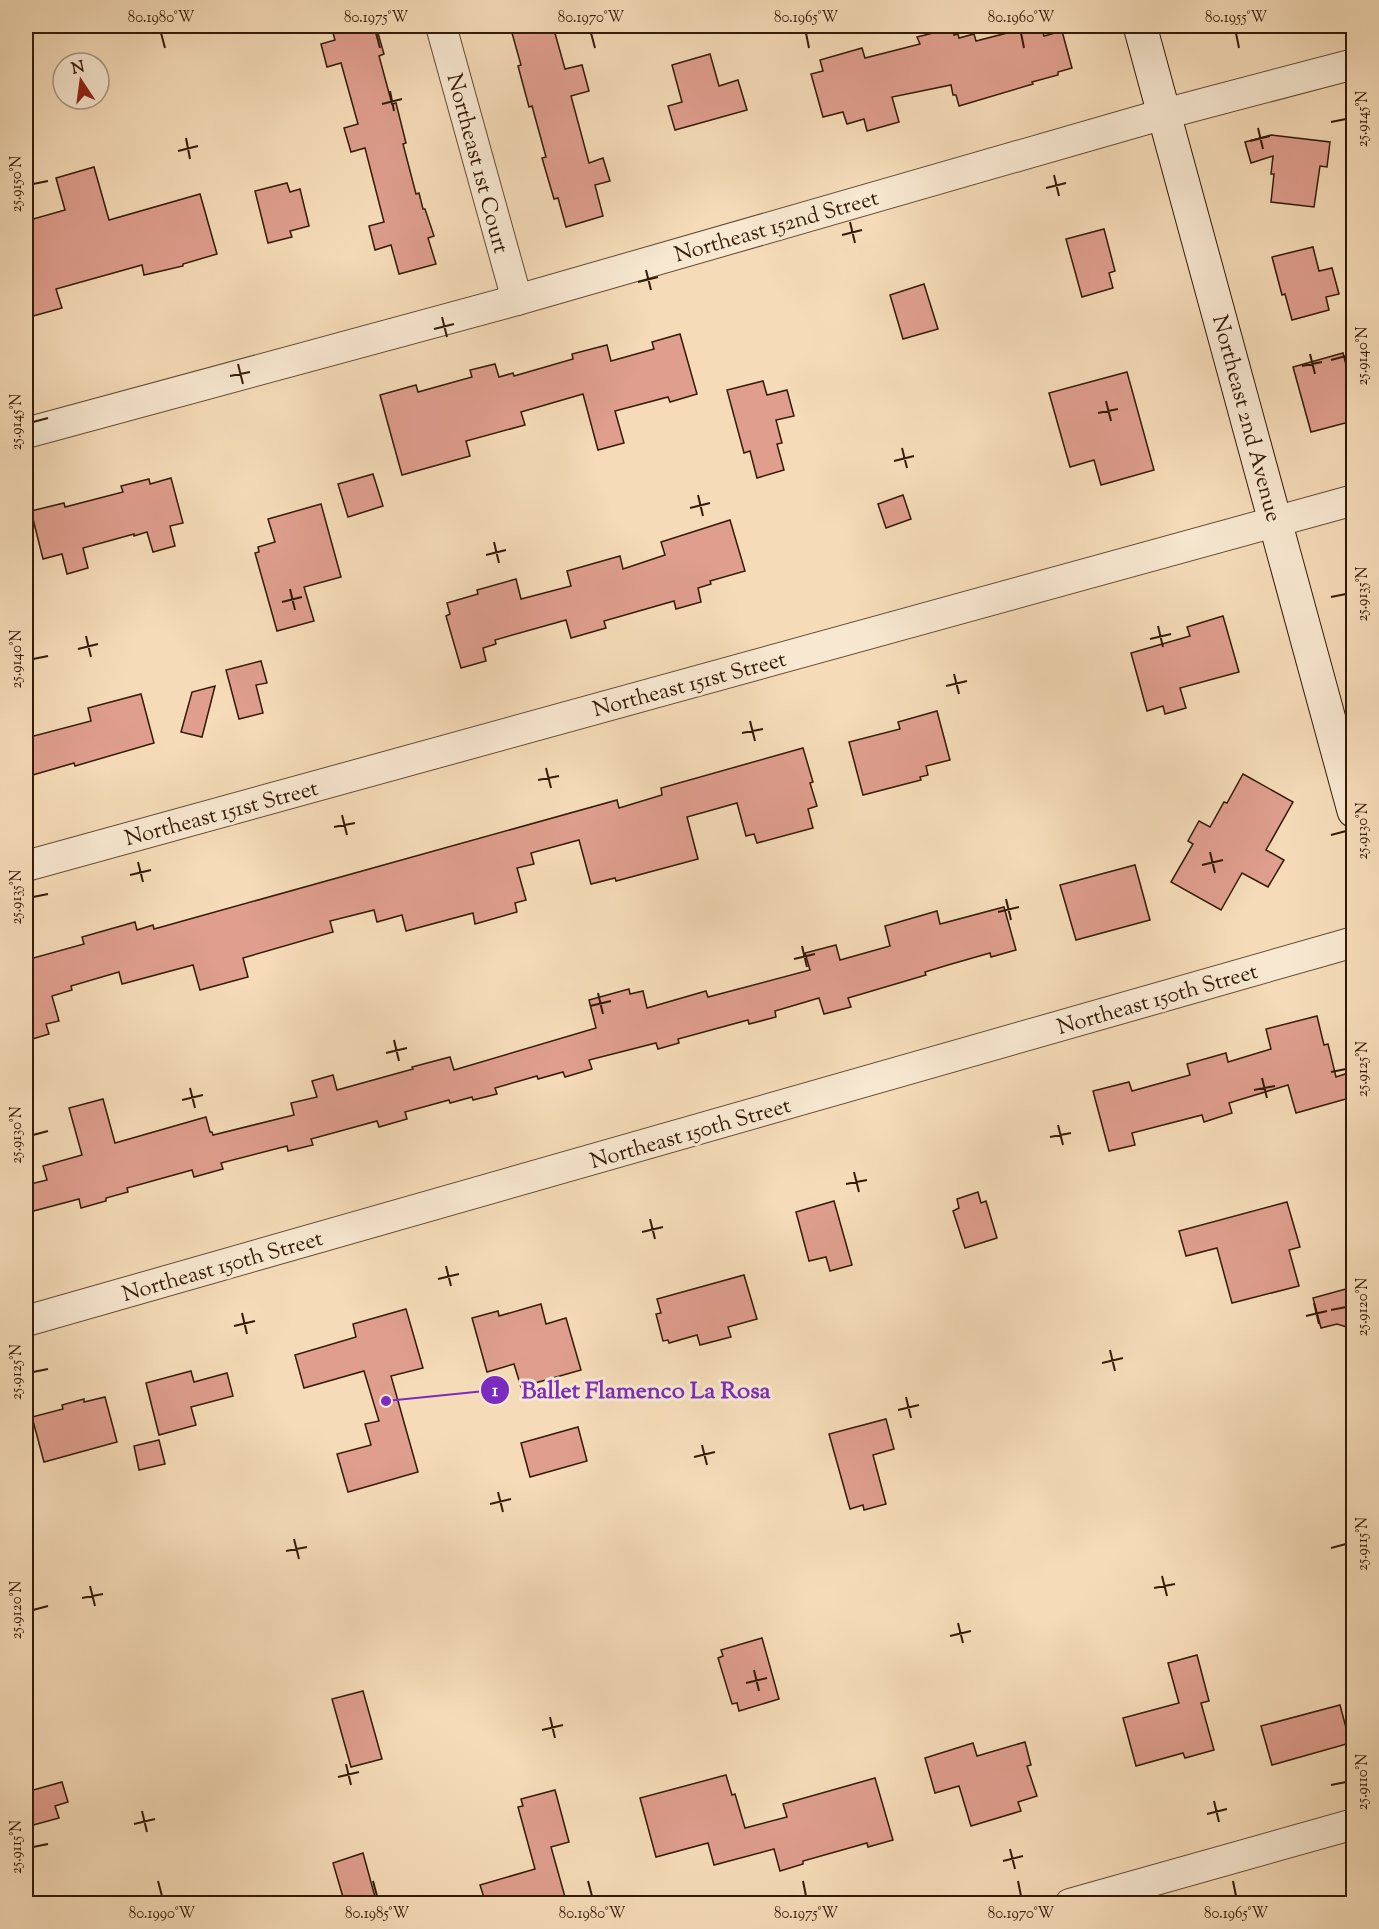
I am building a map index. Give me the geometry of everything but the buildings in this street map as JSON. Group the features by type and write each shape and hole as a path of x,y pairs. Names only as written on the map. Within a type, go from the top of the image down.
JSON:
{"street":[{"name":"Northeast 1st Court","path":"441,26 517,300"},
{"name":"Northeast 2nd Avenue","path":"1140,26 1353,811"},
{"name":"Northeast 152nd Street","path":"26,433 517,300 1164,114 1353,64"},
{"name":"Northeast 151st Street","path":"26,866 1353,500"},
{"name":"Northeast 150th Street","path":"26,1321 1353,942"},
{"path":"1070,1904 1353,1824"}],"place":[{"name":"Ballet Flamenco La Rosa","path":"386,1401"}]}
